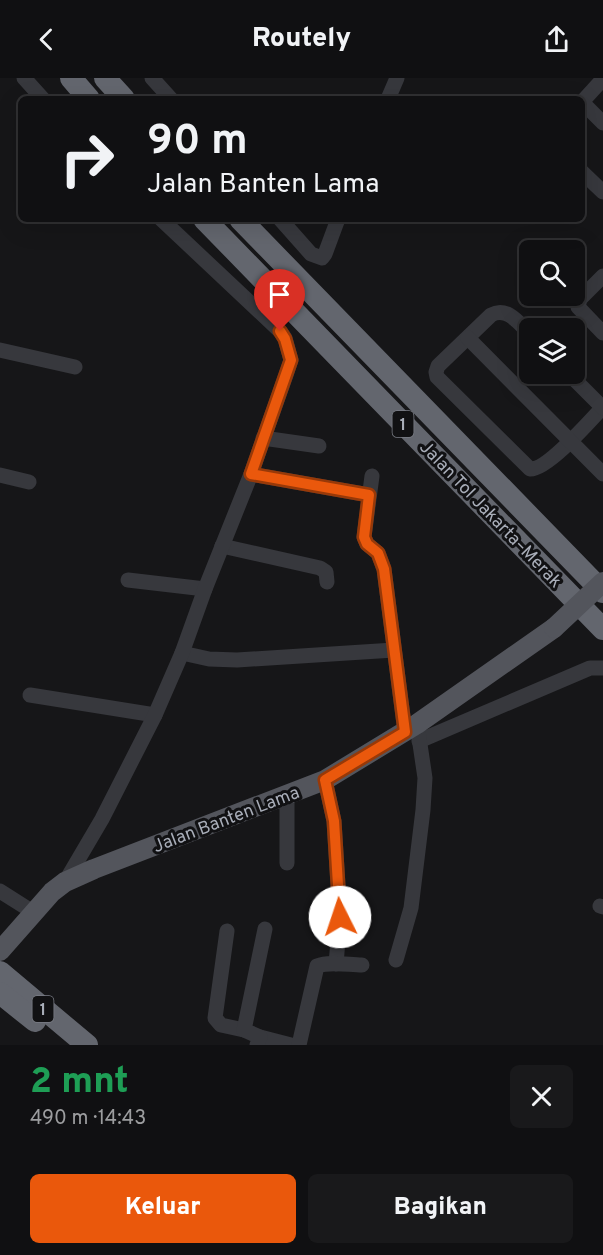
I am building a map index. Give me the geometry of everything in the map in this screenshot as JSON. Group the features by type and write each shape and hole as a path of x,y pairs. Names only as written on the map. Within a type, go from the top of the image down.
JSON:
{"highway":[{"path":"70,78 87,96"},
{"path":"105,78 121,96"},
{"name":"Jalan Tol Jakarta–Merak","path":"207,222 603,629"},
{"name":"Jalan Tol Jakarta–Merak","path":"243,222 603,592"},
{"name":"1","path":"0,972 87,1045"},
{"name":"1","path":"0,993 64,1045"}],"main road":[{"name":"Jalan Banten Lama","path":"0,951 33,912 65,882 288,796 325,780 414,732 554,628 603,582"}],"street":[{"path":"24,78 41,96"},
{"path":"152,78 168,96"},
{"path":"389,96 397,78"},
{"path":"585,99 603,79"},
{"path":"585,105 603,123"},
{"path":"585,175 603,192"},
{"path":"65,882 102,819 155,715 182,653 251,474 291,360 285,339 271,321 164,222"},
{"path":"283,222 311,254 321,258 325,254 337,222"},
{"path":"603,276 580,299 578,306 603,333"},
{"path":"519,324 505,312 497,311 490,315 438,366 436,372 437,377 530,470 540,467 570,442 603,407 579,384"},
{"path":"468,338 603,474"},
{"path":"0,350 75,367"},
{"path":"262,438 320,446"},
{"path":"251,474 369,495"},
{"path":"0,476 29,482"},
{"path":"372,476 364,537 367,544 378,553 384,569 394,650 425,778 411,908 396,960"},
{"path":"222,546 320,568 326,572 327,582"},
{"path":"128,580 205,589"},
{"path":"182,653 209,659 237,660 394,650"},
{"path":"414,732 590,668 603,668"},
{"path":"30,695 155,715"},
{"path":"325,780 334,821 340,917 336,964"},
{"path":"287,863 288,796"},
{"path":"0,891 33,912"},
{"path":"244,1030 265,929"},
{"path":"227,931 215,1018 221,1025 244,1030 259,1041 291,1045"},
{"path":"299,1045 315,969 320,964 362,965"}],"route":[{"path":"280,331 285,339 291,360 251,474 369,495 364,537 367,544 378,553 384,569 405,732 325,780 334,821 340,917"}]}
